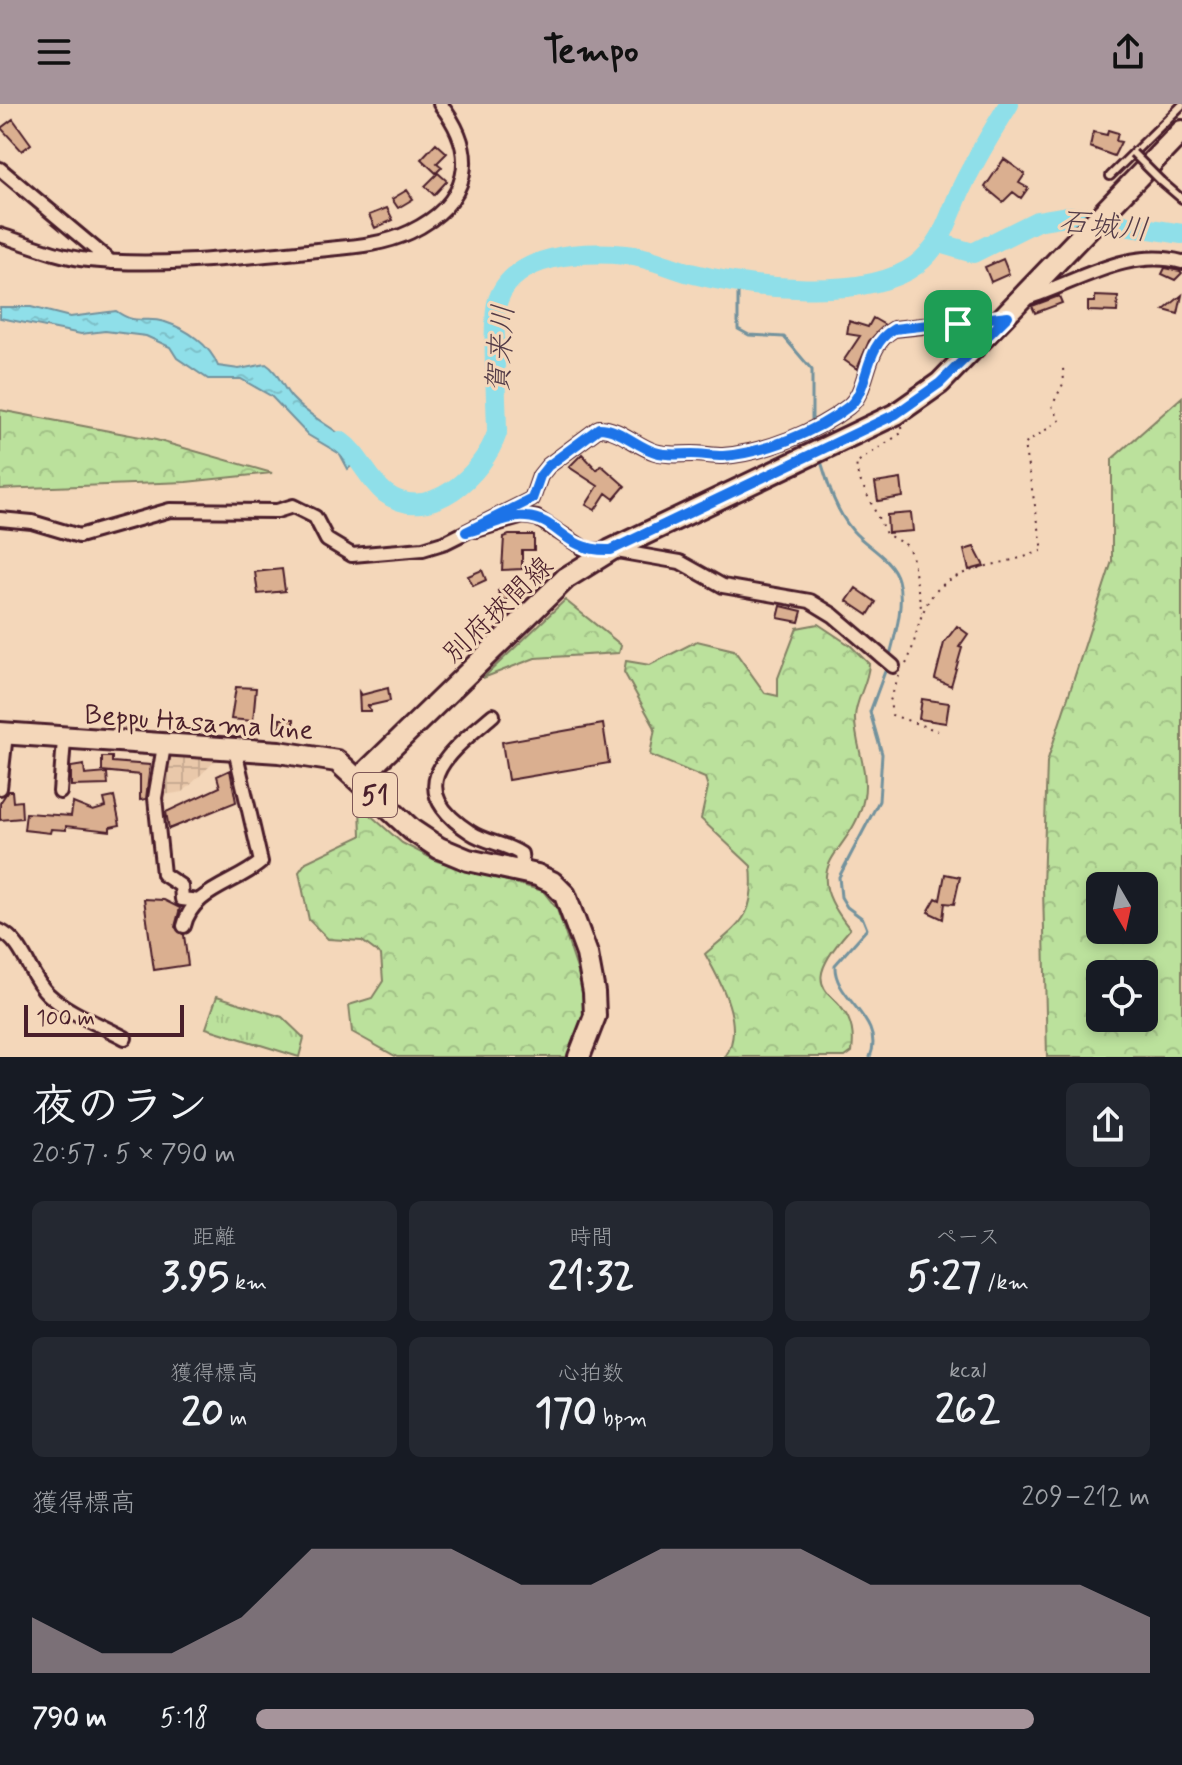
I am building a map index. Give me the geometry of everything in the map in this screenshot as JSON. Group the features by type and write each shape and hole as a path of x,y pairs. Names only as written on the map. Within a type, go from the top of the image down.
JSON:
{"main road":[{"name":"別府挾間線","path":"358,780 566,578 611,550 896,414 940,383 1008,316 1182,131"},
{"name":"Beppu Hasama line","path":"3,734 235,750 337,761 412,830 439,848 468,860 523,871 552,882 565,895 587,954 595,1016 579,1057"}],"street":[{"path":"0,235 83,259 111,262 260,255 369,245 411,232 443,208 460,187 467,161 463,140 440,104"},
{"path":"0,169 111,262"},
{"path":"1024,299 1117,264 1154,259 1182,262"},
{"path":"0,519 32,522 79,536 170,510 277,511 293,506 315,517 327,540 352,555 423,549 466,532 532,499 540,476 548,466 599,428 609,428 638,445 671,456 723,456 753,450 828,421 853,404 872,354 883,336 894,329 1008,316"},
{"path":"466,532 523,516 537,518 588,551 611,550 680,562 698,574 737,589 810,601 833,615 893,666"},
{"path":"493,715 437,768 434,783 437,799 468,831 521,854 523,871"},
{"path":"0,788 3,734"},
{"path":"60,792 64,740"},
{"path":"164,746 155,798 161,864 165,879 181,886 182,899 199,901"},
{"path":"184,926 190,909 199,901 261,862 235,750"},
{"path":"0,931 13,937 33,978 50,997 125,1038"}],"lane":[{"path":"1110,176 1182,105"},
{"path":"1133,153 1182,199"}],"path":[{"path":"938,731 892,715 890,701 922,615 945,582 961,572 1025,558 1043,550 1024,445 1060,420 1052,406 1064,382 1063,368"},
{"path":"900,417 903,432 856,463 858,476 886,534 906,545 912,555 922,615"}],"shaded area":[{"path":"167,755 216,760 183,792 163,795"}],"green space":[{"path":"1182,397 1182,1057 1047,1057 1043,888 1047,762 1112,561 1112,459"},
{"path":"0,410 156,440 272,473 186,482 0,489"},
{"path":"565,600 621,645 619,653 535,658 483,678"},
{"path":"818,624 851,646 869,664 855,717 865,776 864,797 858,817 826,872 827,887 834,906 850,929 830,954 822,972 823,984 846,1014 852,1030 852,1052 845,1057 725,1057 731,1045 732,1019 724,991 705,954 743,918 751,897 751,866 701,819 708,787 705,778 650,755 655,728 624,672 626,661 650,665 697,641 734,650 765,693 778,696 778,678 797,628"},
{"path":"360,806 402,843 437,861 543,891 557,909 583,987 583,1021 571,1057 397,1057 352,1032 349,1005 372,998 383,981 381,955 362,941 328,939 309,920 299,872 306,862 361,836"},
{"path":"217,996 282,1017 304,1038 299,1057 206,1028"}],"water":[{"path":"0,307 31,307 70,317 116,311 136,320 157,320 173,325 204,345 218,366 239,369 266,364 293,399 346,439 362,457 348,469 340,454 308,435 271,396 241,379 208,379 177,358 170,347 146,336 105,331 81,334 0,318"}],"building":[{"path":"13,119 31,144 22,151 1,128"},
{"path":"1108,130 1118,133 1116,141 1121,142 1114,156 1090,147 1093,132 1107,135"},
{"path":"436,143 447,153 437,163 442,167 436,173 421,159"},
{"path":"1004,159 1025,174 1019,183 1028,188 1021,198 1013,192 1003,202 985,187"},
{"path":"438,173 447,181 434,195 425,186"},
{"path":"407,190 413,199 398,208 392,199"},
{"path":"387,208 393,220 375,228 369,215"},
{"path":"1003,259 1009,274 991,282 985,267"},
{"path":"1165,268 1182,273 1175,280 1162,274"},
{"path":"1182,295 1178,314 1164,310"},
{"path":"1059,296 1062,303 1035,313 1032,306"},
{"path":"1095,296 1118,297 1117,312 1088,311 1088,302 1095,302"},
{"path":"958,300 959,313 935,316 934,303"},
{"path":"873,318 885,325 869,341 857,369 844,360 860,336 847,334 849,321 868,327"},
{"path":"582,454 597,470 601,465 625,486 614,499 606,493 595,510 586,505 598,486 569,467"},
{"path":"901,479 903,497 878,501 875,483"},
{"path":"911,513 913,531 888,533 887,515"},
{"path":"534,535 534,550 522,550 522,569 502,570 504,537"},
{"path":"974,547 984,566 969,570 964,550"},
{"path":"282,569 285,591 258,594 255,572"},
{"path":"482,570 486,580 473,586 468,576"},
{"path":"515,582 520,593 504,601 498,591"},
{"path":"856,588 876,602 868,615 847,601"},
{"path":"781,606 802,611 799,622 778,618"},
{"path":"957,626 968,634 959,647 962,648 951,686 935,679 944,643"},
{"path":"236,687 256,688 253,721 231,719"},
{"path":"388,688 390,701 368,706 371,711 360,711 359,692 361,695"},
{"path":"922,699 949,703 946,723 919,719"},
{"path":"280,719 294,719 294,733 280,734"},
{"path":"603,724 609,763 508,780 502,742"},
{"path":"102,757 112,757 112,762 150,765 146,799 140,800 140,775 102,771"},
{"path":"84,765 85,775 107,773 108,785 71,786 71,767"},
{"path":"230,770 236,802 169,829 166,812 220,787 217,776"},
{"path":"8,791 12,791 13,802 21,801 22,818 0,820 0,803"},
{"path":"114,797 120,825 110,827 110,831 66,826 66,830 51,829 50,833 24,830 26,813 71,816 73,803 93,811 106,807 104,799"},
{"path":"945,874 960,877 954,904 945,903 943,919 928,912 936,898 940,900"},
{"path":"144,899 164,900 180,908 175,927 184,935 188,965 154,970"}],"waterway":[{"name":"賀来川","path":"340,441 353,452 385,493 402,502 419,503 436,499 467,478 480,464 497,433 495,343 498,300 507,284 519,273 553,258 591,254 635,256 690,273 774,287 837,288 894,277 916,265 939,240 972,167 1009,104"},
{"name":"石城川","path":"939,243 973,253 1037,221 1067,216 1182,234"},
{"path":"738,280 738,329 749,335 784,337 812,370 812,424"},
{"path":"820,458 841,514 859,537 885,559 898,580 900,609 889,659"},
{"path":"870,1057 873,1044 871,1031 842,988 835,965 867,929 863,919 847,907 841,897 839,877 879,801 882,754 870,712 887,666"}],"route":[{"path":"1008,316 940,383 896,414 611,550 588,551 537,518 523,516 466,532 532,499 540,476 548,466 599,428 609,428 638,445 671,456 723,456 753,450 828,421 853,404 872,354 883,336 894,329 958,324 1008,316"}]}
